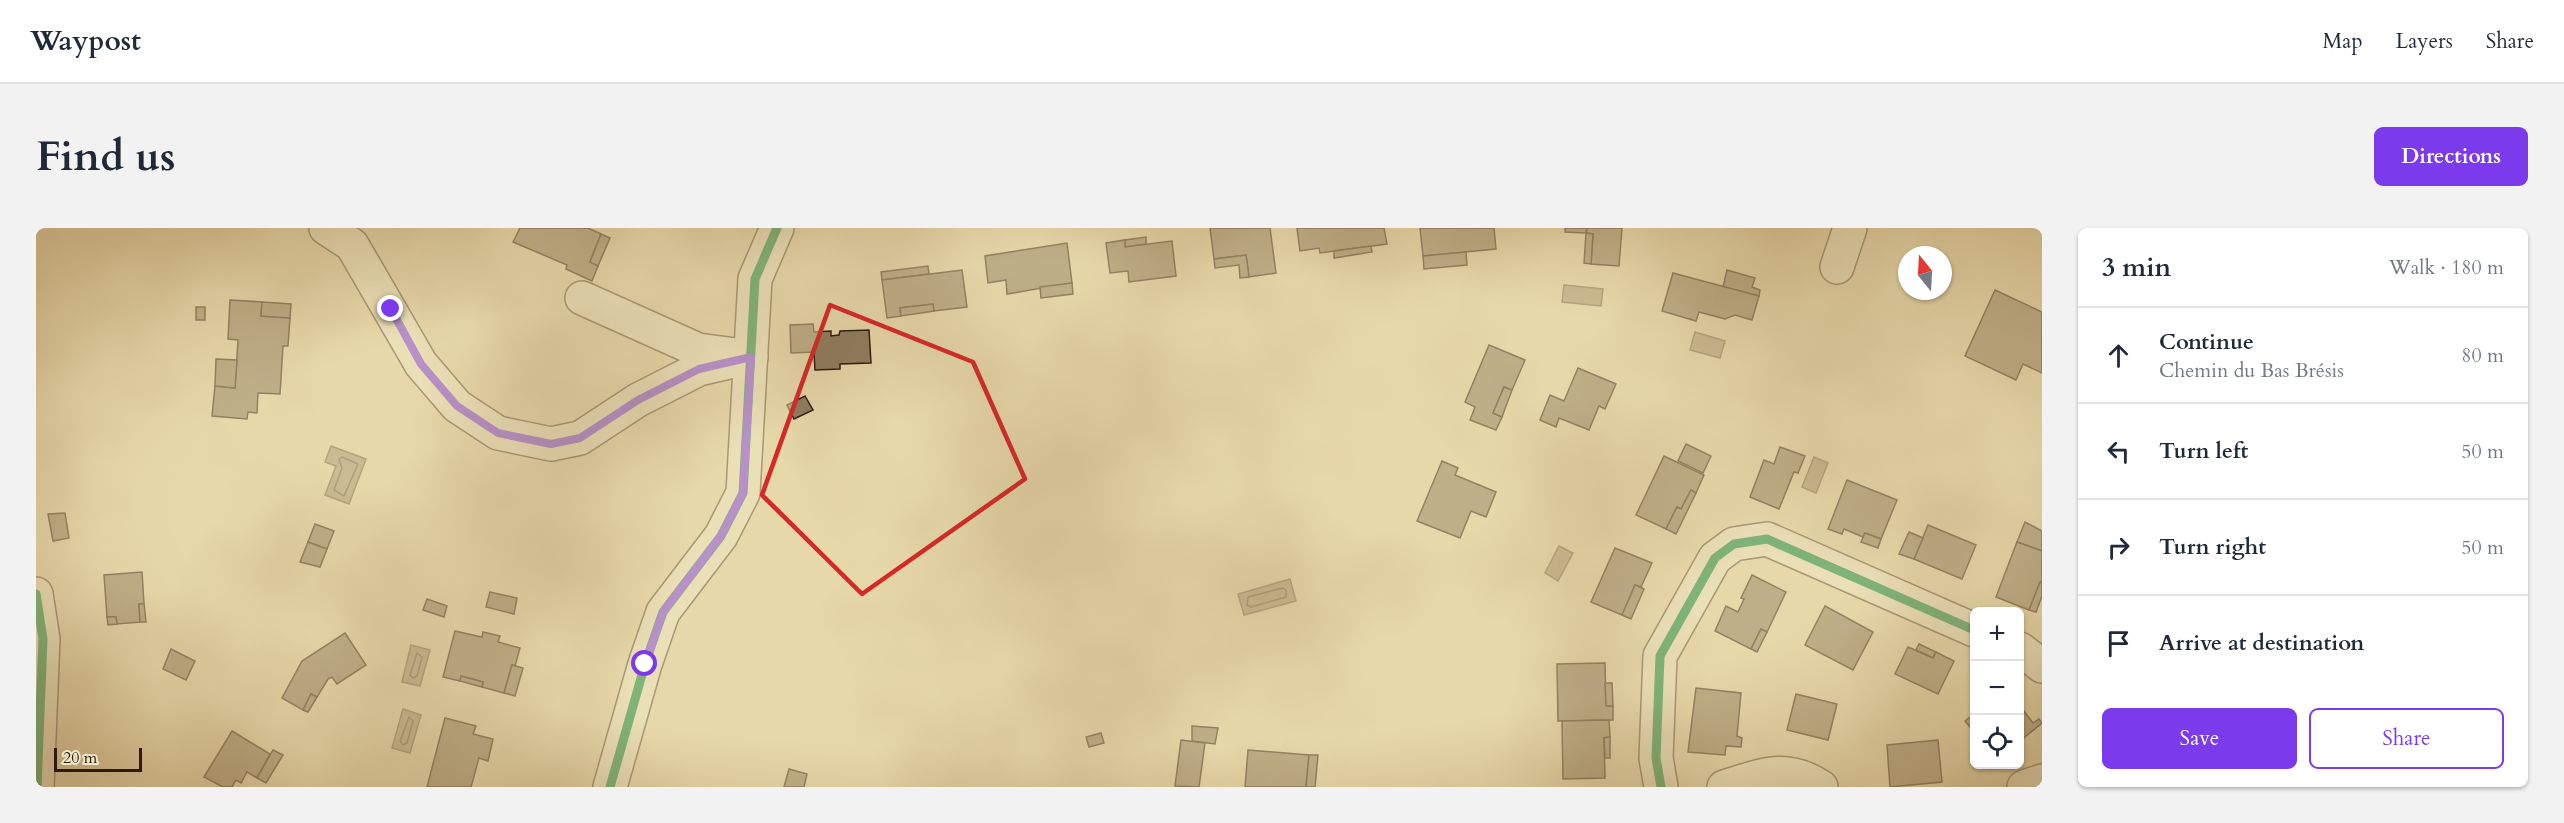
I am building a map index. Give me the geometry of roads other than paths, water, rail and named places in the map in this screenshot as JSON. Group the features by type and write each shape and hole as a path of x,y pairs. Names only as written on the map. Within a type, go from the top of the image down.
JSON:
{"street":[{"path":"326,228 352,245 421,364 457,406 498,433 551,444 580,438 638,400 699,369 751,357"},
{"path":"610,787 645,664 663,612 721,536 743,493 755,279 777,228"},
{"path":"1837,267 1850,228"},
{"path":"582,298 698,350 751,357"},
{"path":"1661,787 1656,758 1660,656 1715,558 1734,543 1767,539 1970,628"},
{"path":"36,594 43,639 37,787"},
{"path":"2024,653 2042,666"},
{"path":"1724,787 1773,772 1793,773 1821,787"},
{"path":"2024,787 2042,781"}],"water":[{"path":"1564,285 1603,289 1601,306 1562,302"},
{"path":"1695,332 1725,341 1720,358 1690,350"},
{"path":"331,446 366,459 349,504 325,495 336,466 325,462"},
{"path":"1814,457 1828,463 1816,493 1802,487"},
{"path":"1559,546 1573,553 1558,581 1545,573"},
{"path":"1290,579 1296,601 1244,615 1238,594"},
{"path":"411,645 430,650 420,686 402,682"},
{"path":"403,709 421,715 410,753 392,748"}]}
